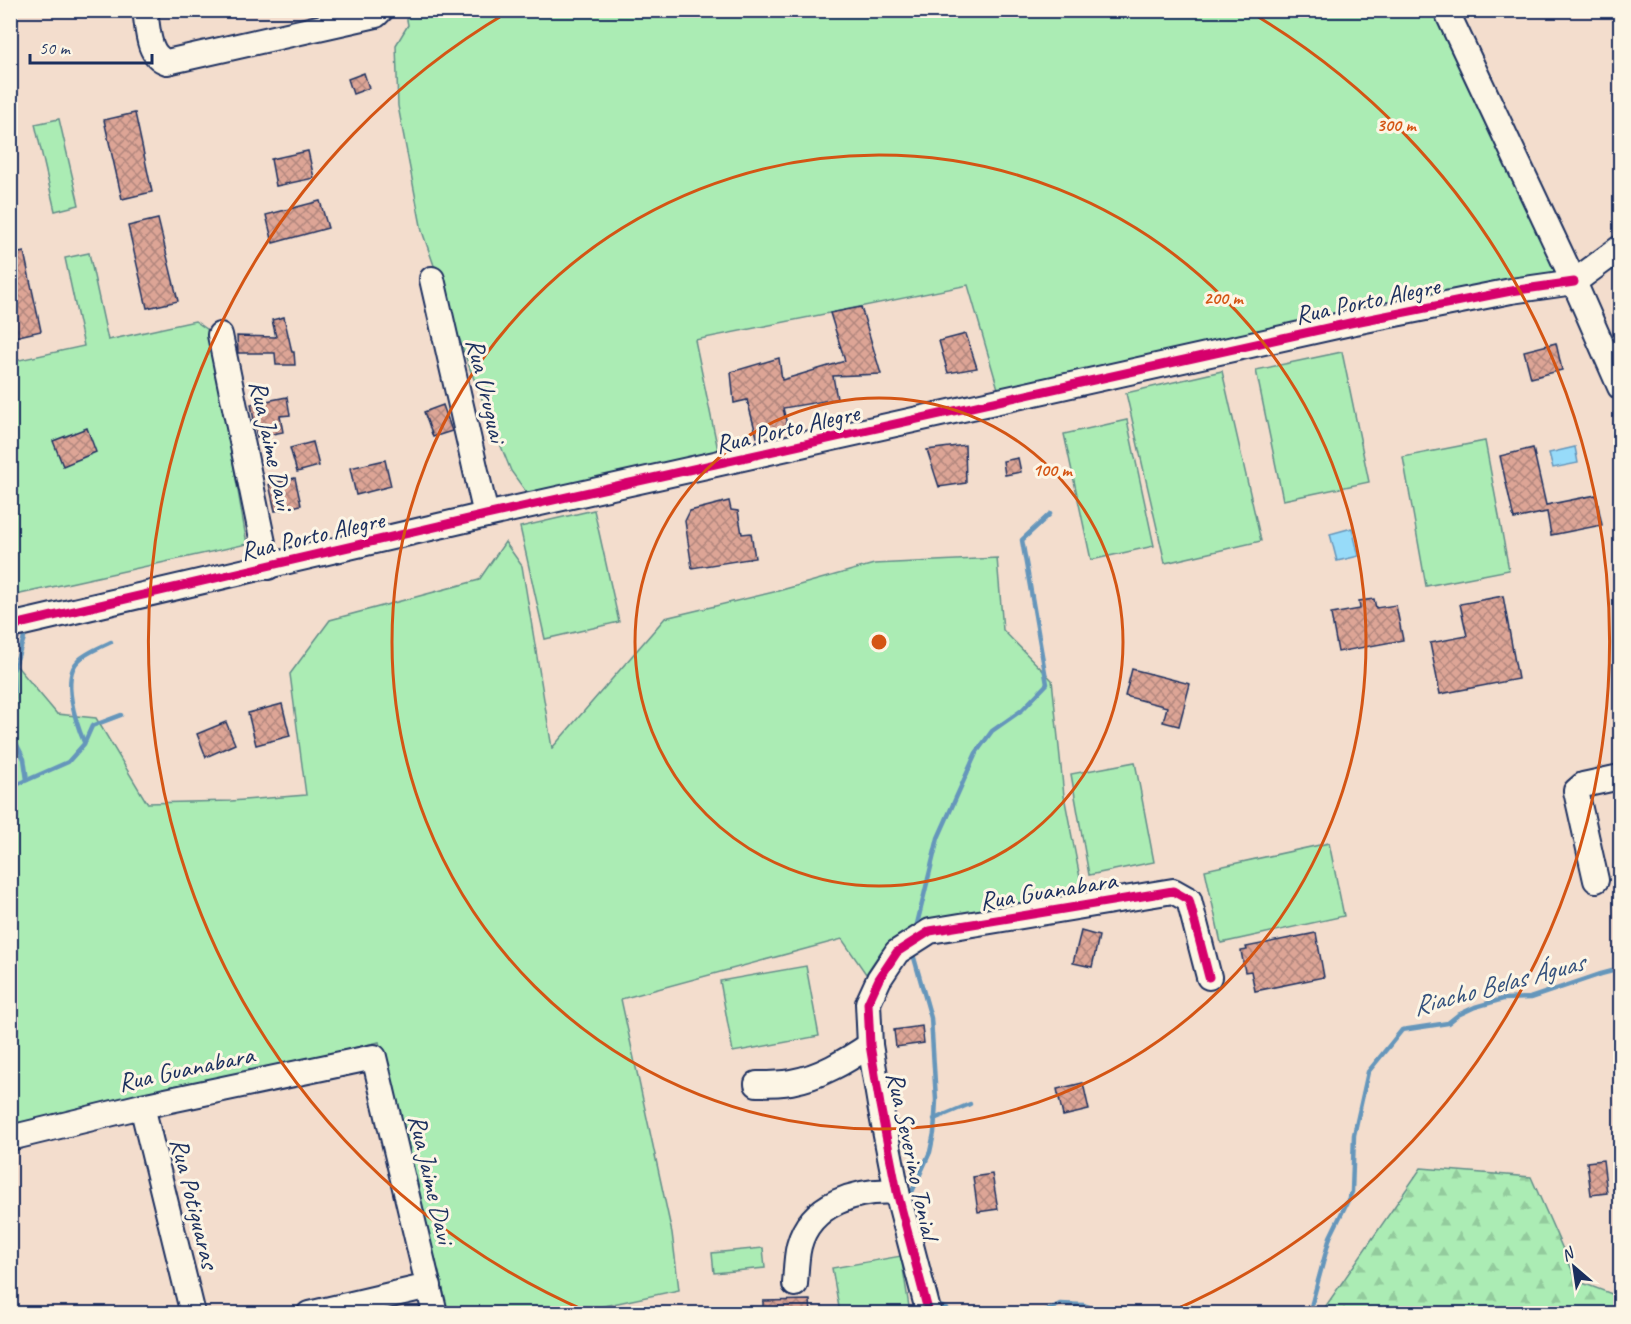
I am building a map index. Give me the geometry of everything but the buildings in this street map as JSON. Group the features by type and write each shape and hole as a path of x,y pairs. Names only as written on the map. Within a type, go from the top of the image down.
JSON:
{"street":[{"path":"145,10 153,52 159,59 167,62 376,15 381,11"},
{"path":"1446,10 1574,282 1620,387"},
{"path":"1574,282 1620,248"},
{"name":"Rua Uruguai","path":"432,279 486,515"},
{"name":"Rua Porto Alegre","path":"10,626 486,515 1350,323 1511,291 1574,282"},
{"name":"Rua Jaime Davi","path":"220,335 268,567"},
{"path":"1596,880 1576,791 1583,785 1620,777"},
{"name":"Rua Guanabara","path":"868,1003 879,979 897,952 930,931 1173,891 1188,900 1209,977"},
{"name":"Rua Severino Tonial","path":"868,1003 870,1045 897,1192 929,1314"},
{"path":"757,1084 790,1082 811,1077 832,1068 870,1045"},
{"name":"Rua Jaime Davi","path":"374,1057 435,1314"},
{"name":"Rua Guanabara","path":"10,1138 142,1106 374,1057"},
{"name":"Rua Potiguaras","path":"142,1106 193,1314"},
{"path":"795,1284 799,1246 808,1225 832,1203 868,1192 897,1192"},
{"path":"309,1314 429,1286"}],"green space":[{"path":"405,10 1447,11 1586,284 1003,406 968,285 695,340 722,469 539,510 511,471 470,369 422,231 398,106 396,45 408,25"},
{"path":"59,119 79,205 55,211 35,124"},
{"path":"89,253 108,340 195,321 211,332 247,544 11,596 10,362 84,346 65,258"},
{"path":"1342,352 1369,482 1283,500 1256,370"},
{"path":"1222,371 1261,541 1165,563 1126,393"},
{"path":"1127,420 1154,546 1091,560 1064,434"},
{"path":"1485,441 1509,570 1426,586 1403,457"},
{"path":"594,510 619,622 545,639 520,527"},
{"path":"505,542 522,566 552,748 665,618 778,591 874,564 997,558 1003,630 1052,680 1064,796 1084,898 921,922 882,950 866,974 842,939 621,999 672,1233 679,1290 571,1313 449,1313 379,1042 11,1130 10,658 57,714 96,718 147,803 231,801 306,795 290,674 330,620 479,580"},
{"path":"1135,762 1154,862 1089,875 1071,774"},
{"path":"1329,843 1344,916 1221,943 1205,870"},
{"path":"806,966 819,1036 733,1052 720,981"},
{"path":"1421,1168 1531,1177 1577,1281 1620,1297 1620,1313 1321,1313"},
{"path":"763,1248 765,1268 714,1273 712,1253"},
{"path":"901,1256 910,1313 840,1313 832,1268"}],"water":[{"path":"1575,447 1578,463 1553,468 1549,453"},
{"path":"1352,528 1359,556 1337,561 1330,534"}],"waterway":[{"path":"1610,270 1620,264"},
{"path":"917,924 938,838 976,753 992,731 1022,710 1047,684 1022,540 1050,514"},
{"path":"10,718 14,699 13,671 24,638"},
{"path":"84,742 77,724 70,689 73,669 85,655 111,642"},
{"path":"10,790 16,785 68,762 84,744 92,726 121,715"},
{"path":"10,731 24,759 27,780"},
{"path":"911,1194 930,1152 936,1100 931,1018 913,954"},
{"name":"Riacho Belas Águas","path":"1309,1314 1330,1237 1352,1192 1354,1135 1368,1072 1402,1030 1448,1023 1475,1007 1503,999 1530,998 1620,969"},
{"path":"934,1119 970,1104"},
{"name":"Riacho Belas Águas","path":"934,1303 956,1314"},
{"name":"Riacho Belas Águas","path":"1041,1314 1060,1304 1083,1305 1109,1314"}],"cycle path":[{"path":"10,626 486,515 1350,323 1511,291 1574,282"},
{"path":"929,1314 897,1192 870,1045 868,1003 879,979 897,952 930,931 1173,891 1189,900 1209,977"}]}
